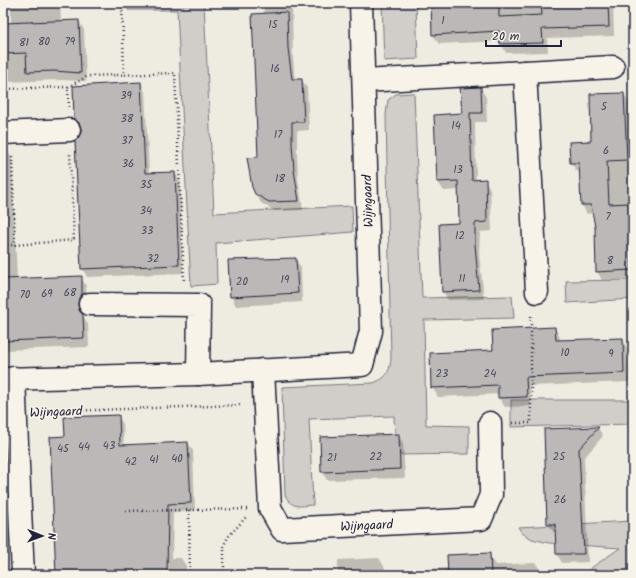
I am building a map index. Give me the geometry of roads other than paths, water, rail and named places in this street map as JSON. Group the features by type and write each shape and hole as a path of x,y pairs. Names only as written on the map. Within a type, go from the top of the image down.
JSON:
{"street":[{"name":"Wijngaard","path":"23,575 16,412 8,379 198,374 362,365 371,330 361,3"},
{"path":"364,81 613,67"},
{"path":"525,72 537,292"},
{"path":"7,133 69,130"},
{"path":"90,304 199,305 198,374"},
{"name":"Wijngaard","path":"263,370 270,508 282,529 481,519 491,495 490,423"}]}
